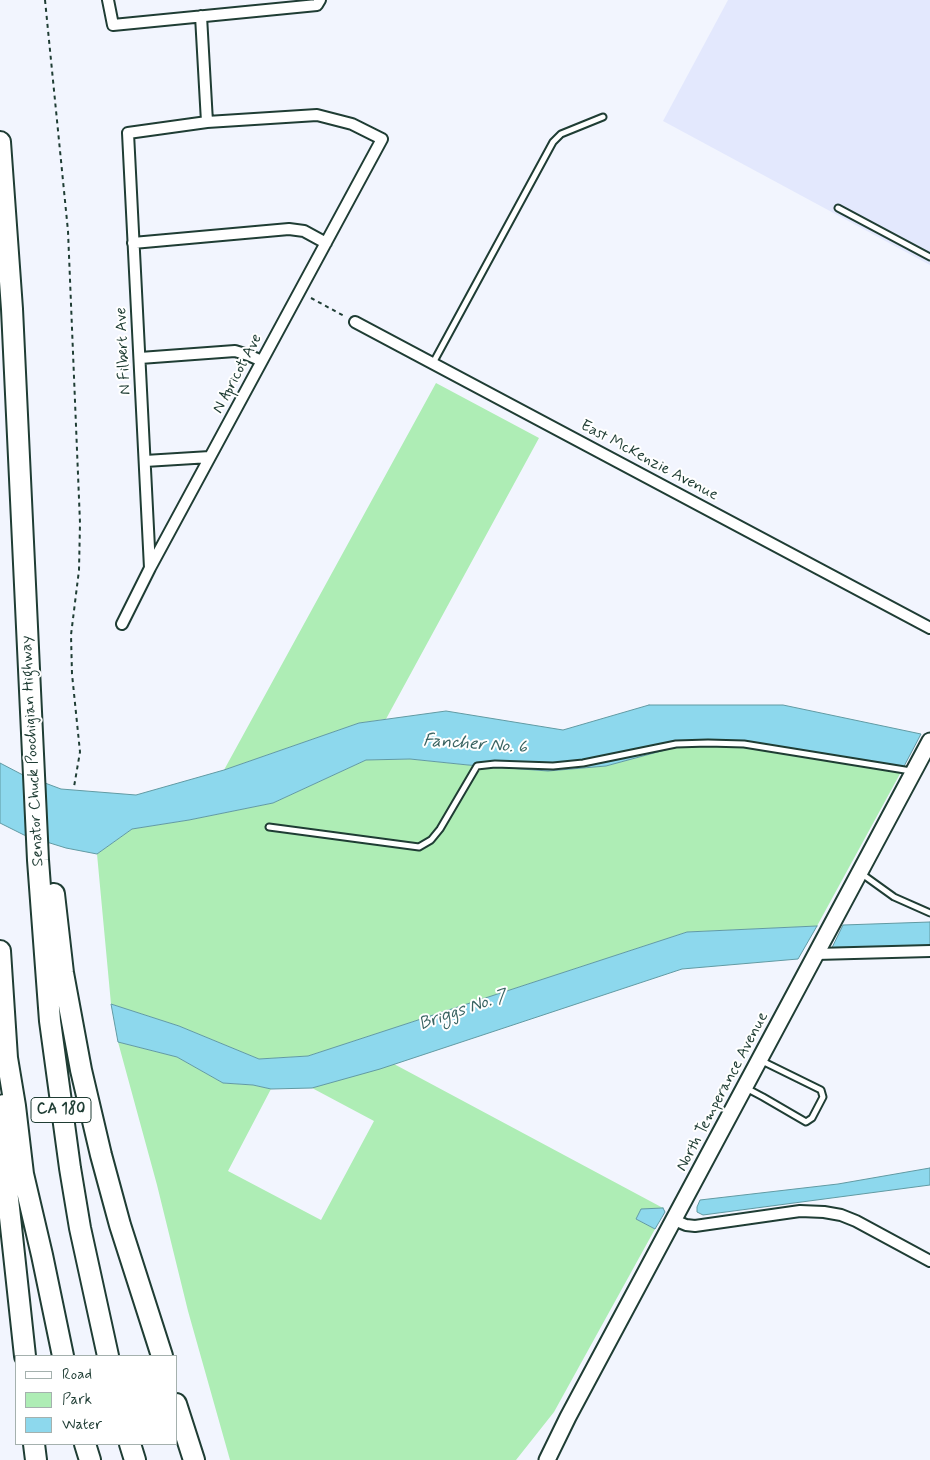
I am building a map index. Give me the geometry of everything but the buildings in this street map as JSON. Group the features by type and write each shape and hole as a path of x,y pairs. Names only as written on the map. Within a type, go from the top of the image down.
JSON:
{"highway":[{"name":"Senator Chuck Poochigian Highway","path":"0,142 12,309 38,860 50,1020 57,1082 80,1228 108,1355"},
{"path":"38,860 53,891 57,937 70,1016 101,1155 120,1225 162,1355"},
{"name":"CA 180","path":"0,951 7,1058 23,1174 63,1355"},
{"path":"7,1058 4,1099 5,1171 25,1355"},
{"path":"178,1410 194,1460"},
{"path":"34,1445 36,1460"},
{"path":"85,1445 90,1460"},
{"path":"130,1445 135,1460"}],"main road":[{"name":"North Temperance Avenue","path":"547,1460 568,1417 930,742"}],"street":[{"path":"108,0 113,25 318,3"},
{"path":"200,16 207,122"},
{"name":"N Apricot Ave","path":"122,624 150,568 382,139 352,124 317,115 207,122"},
{"name":"N Filbert Ave","path":"150,568 128,133 207,122"},
{"path":"133,243 289,230 304,232 326,243"},
{"name":"East McKenzie Avenue","path":"354,322 930,628"},
{"path":"140,358 235,351 262,362"},
{"path":"145,461 210,457"},
{"path":"816,954 930,951"},
{"path":"674,1220 686,1225 695,1226 800,1211 824,1212 841,1215 856,1221 930,1261"}],"lane":[{"path":"432,363 553,142 561,134 603,117"},
{"path":"838,208 930,257"},
{"path":"268,827 419,847 431,840 440,829 477,766 495,764 553,766 573,764 676,744 744,744 917,765"},
{"path":"860,872 894,897 930,913"},
{"path":"745,1088 806,1122 812,1118 823,1097 821,1090 760,1060"}],"path":[{"path":"46,0 68,231 80,523 78,570 71,635 72,674 80,752 74,787"},
{"path":"310,298 354,322"}],"shaded area":[{"path":"728,0 930,0 930,265 663,121"}],"green space":[{"path":"436,383 539,438 386,719 359,723 224,770"},
{"path":"746,746 901,772 817,926 687,932 308,1056 259,1059 179,1026 111,1004 97,854 132,829 273,803 366,760 410,759 548,771 606,766 676,747"},
{"path":"118,1042 177,1057 223,1083 253,1085 271,1089 228,1171 321,1220 374,1121 312,1088 394,1064 663,1208 641,1210 636,1219 655,1229 554,1412 516,1460 230,1460 188,1311 157,1185"}],"water":[{"name":"Fancher No. 6","path":"649,705 783,705 921,734 901,772 746,746 676,747 606,766 548,771 410,759 366,760 273,803 132,829 97,854 66,848 24,835 0,823 0,763 21,774 61,789 136,795 224,770 359,723 446,711 563,730"},
{"path":"930,922 930,952 828,956 843,925"},
{"name":"Briggs No. 7","path":"817,926 798,959 682,969 380,1069 312,1088 271,1089 253,1085 223,1083 177,1057 118,1042 111,1004 179,1026 259,1059 308,1056 687,932"},
{"path":"930,1168 930,1185 703,1215 697,1212 700,1200 838,1184"},
{"path":"663,1208 665,1212 655,1229 636,1219 641,1209"}]}
